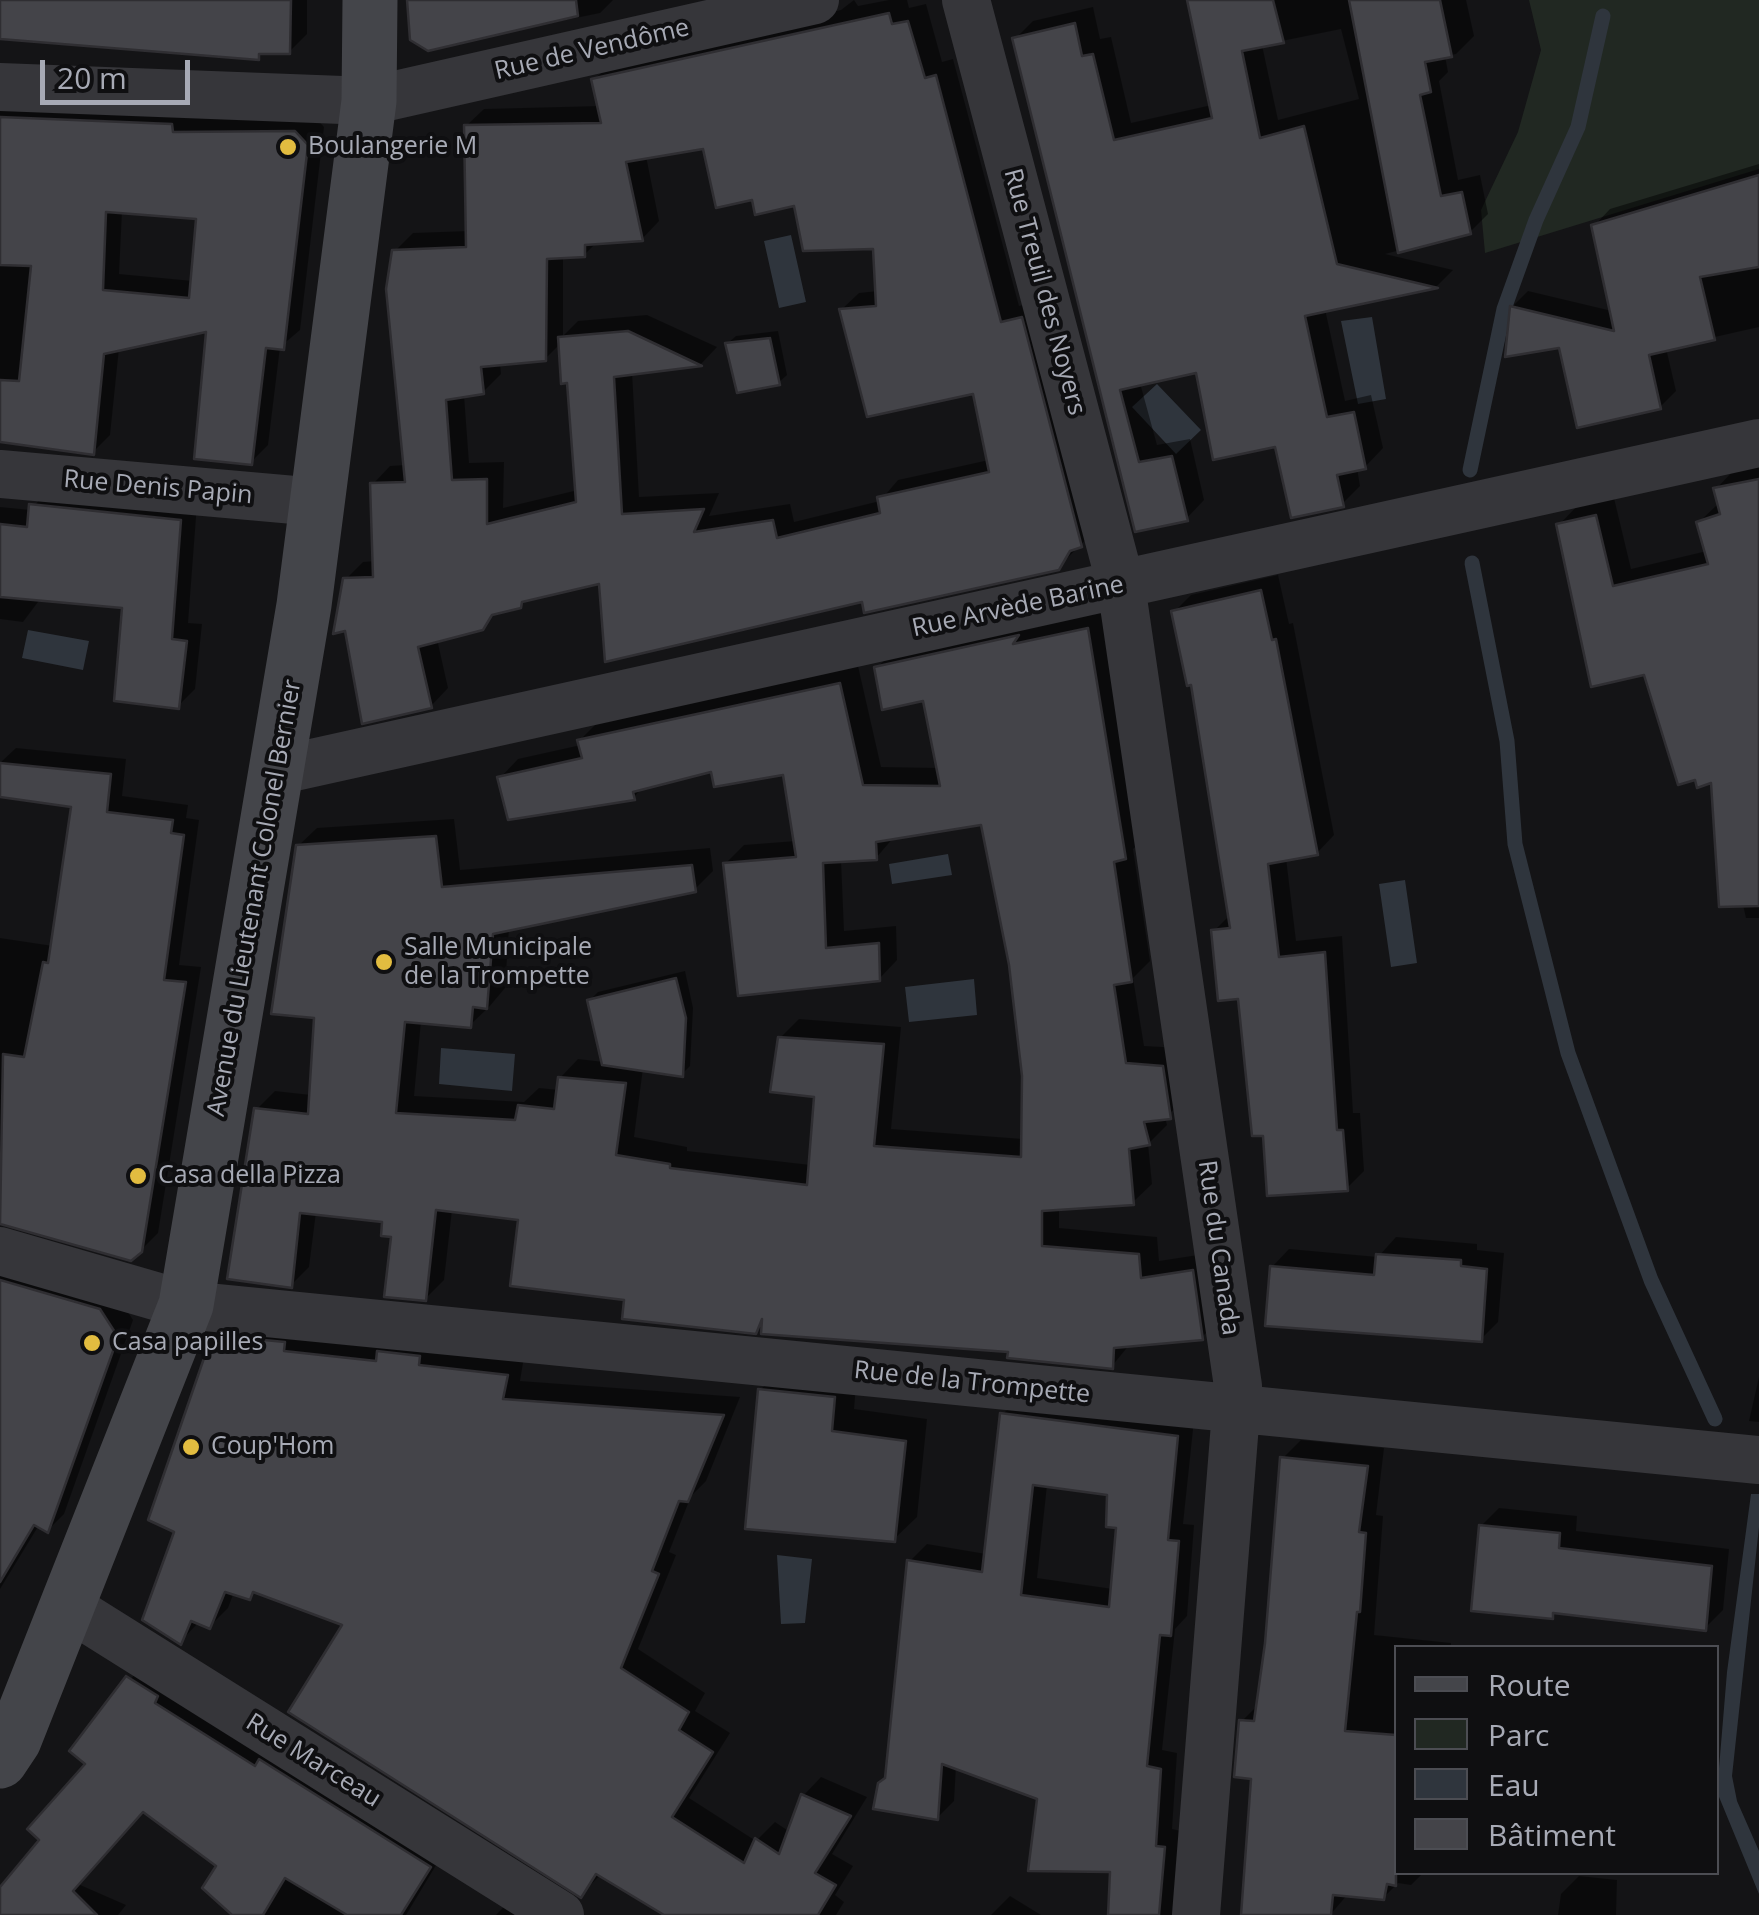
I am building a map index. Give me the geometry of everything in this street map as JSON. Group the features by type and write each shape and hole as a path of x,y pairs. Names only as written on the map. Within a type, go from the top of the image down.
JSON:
{"street":[{"name":"Avenue du Lieutenant Colonel Bernier","path":"0,1762 14,1740 186,1305 317,502 369,101 370,0"},
{"name":"Rue de Vendôme","path":"0,88 369,101 815,0"},
{"name":"Rue Treuil des Noyers","path":"966,0 1121,585"},
{"name":"Rue Arvède Barine","path":"276,771 1759,444"},
{"name":"Rue Denis Papin","path":"0,474 317,502"},
{"name":"Rue du Canada","path":"1121,585 1235,1366 1236,1409 1196,1915"},
{"name":"Rue de la Trompette","path":"0,1251 186,1305 1759,1460"},
{"name":"Rue Marceau","path":"67,1606 560,1915"}],"green space":[{"path":"1529,0 1759,0 1759,169 1485,253 1481,210 1518,132 1541,50"}],"water":[{"path":"791,235 806,302 779,308 764,241"},
{"path":"1372,317 1386,399 1358,404 1341,321"},
{"path":"1157,384 1201,430 1176,454 1132,407"},
{"path":"28,630 89,641 83,670 22,658"},
{"path":"948,854 952,875 892,884 889,864"},
{"path":"1405,880 1417,963 1391,967 1379,884"},
{"path":"974,979 977,1015 909,1022 905,987"},
{"path":"441,1048 515,1054 512,1091 439,1084"},
{"path":"1751,1494 1759,1494 1759,1527 1732,1776 1737,1801 1759,1851 1759,1894 1719,1797 1727,1672"},
{"path":"777,1555 812,1559 805,1623 781,1624"}],"building":[{"path":"0,0 291,0 290,54 259,54 259,60 0,39"},
{"path":"407,0 576,0 578,16 428,51 410,40"},
{"path":"1187,0 1273,0 1284,43 1242,51 1260,138 1304,126 1337,264 1438,288 1305,316 1327,417 1354,412 1366,469 1337,475 1344,507 1291,518 1275,447 1213,460 1196,373 1120,390 1139,462 1172,456 1188,521 1135,532 1012,38 1075,23 1082,56 1093,54 1114,140 1212,118"},
{"path":"1349,0 1440,0 1452,57 1425,62 1431,92 1420,95 1441,196 1462,192 1471,234 1398,253"},
{"path":"889,13 892,24 908,21 925,78 936,75 1001,322 1022,317 1082,547 1070,551 1059,570 864,613 862,602 605,662 599,584 522,602 521,608 492,615 483,630 418,647 432,708 362,724 345,631 333,634 343,578 373,577 370,483 405,482 386,289 392,250 466,247 464,125 601,123 591,79","holes":["703,149 716,208 752,200 755,215 794,206 803,251 873,249 876,306 839,309 867,417 973,394 989,472 877,497 880,513 777,538 773,520 694,532 704,509 622,514 614,377 702,366 628,331 558,337 561,384 567,383 576,502 487,524 487,479 452,480 446,400 484,394 481,367 546,361 547,259 585,257 585,245 643,241 626,162"]},
{"path":"0,117 172,124 173,132 295,131 308,145 284,350 266,348 252,465 194,459 206,332 104,354 94,455 0,442 0,380 19,381 31,266 0,265","holes":["106,212 196,219 189,298 103,290"]},
{"path":"1759,175 1759,267 1700,277 1715,340 1649,355 1661,409 1577,428 1559,348 1505,357 1510,306 1614,331 1591,225"},
{"path":"770,338 780,385 737,393 725,343"},
{"path":"1759,479 1759,906 1719,907 1711,783 1697,788 1695,780 1678,785 1644,675 1591,687 1556,524 1596,515 1613,586 1708,564 1696,522 1720,514 1713,488"},
{"path":"29,504 181,520 172,639 187,641 179,709 114,701 122,608 0,597 0,524 27,527"},
{"path":"1261,590 1272,640 1276,639 1318,855 1268,864 1279,957 1325,952 1337,1130 1343,1130 1348,1191 1267,1196 1263,1136 1252,1136 1238,999 1218,1001 1211,930 1230,928 1191,685 1187,686 1171,611"},
{"path":"1088,628 1126,859 1114,862 1132,982 1114,985 1126,1063 1163,1066 1171,1119 1144,1122 1150,1145 1129,1149 1134,1205 1042,1211 1042,1246 1139,1254 1141,1278 1193,1270 1203,1340 1114,1348 1113,1369 1007,1358 1008,1352 761,1334 762,1319 756,1334 622,1319 624,1300 510,1286 518,1220 436,1210 426,1301 384,1297 391,1237 381,1236 382,1222 300,1213 292,1288 227,1279 254,1108 308,1114 314,1018 271,1014 296,845 436,836 442,887 692,865 696,892 493,934 487,1009 473,1007 471,1028 405,1022 396,1113 515,1120 518,1105 554,1109 558,1077 626,1083 616,1155 670,1164 670,1168 807,1185 814,1097 770,1092 778,1037 884,1044 874,1146 1021,1157 1022,1076 1009,965 981,825 876,842 877,860 823,863 826,948 879,943 880,981 738,996 723,863 796,857 783,775 714,787 711,772 633,792 635,800 508,820 497,777 582,758 577,740 840,683 863,785 940,786 923,701 882,710 874,667 1019,635 1013,644"},
{"path":"0,763 111,774 107,812 173,820 171,833 184,835 164,980 186,982 142,1252 131,1261 0,1224 3,1054 24,1057 43,962 48,963 71,807 0,797"},
{"path":"676,978 686,1018 683,1077 602,1065 587,1000"},
{"path":"1376,1254 1461,1260 1461,1266 1487,1269 1482,1342 1265,1326 1270,1266 1374,1275"},
{"path":"0,1280 100,1309 118,1337 48,1533 34,1525 0,1582"},
{"path":"212,1335 285,1342 284,1351 376,1361 377,1351 420,1356 419,1365 508,1375 503,1399 724,1415 688,1502 679,1501 652,1571 659,1574 621,1668 689,1712 679,1730 713,1752 672,1817 744,1863 755,1838 779,1854 801,1794 851,1816 815,1873 836,1885 818,1915 664,1915 596,1874 581,1898 288,1712 342,1625 253,1592 250,1600 225,1592 210,1629 191,1621 181,1645 142,1620 174,1532 148,1520"},
{"path":"758,1389 835,1397 832,1431 906,1441 895,1542 745,1529"},
{"path":"1000,1413 1178,1436 1168,1540 1179,1541 1171,1636 1160,1635 1147,1766 1161,1769 1156,1846 1165,1847 1159,1915 1108,1915 1110,1872 1028,1871 1037,1799 942,1764 938,1820 873,1809 878,1783 885,1778 907,1560 982,1572","holes":["1033,1485 1107,1495 1106,1527 1116,1528 1109,1607 1021,1595"]},
{"path":"1280,1457 1368,1466 1359,1532 1366,1533 1360,1612 1345,1731 1394,1735 1396,1886 1387,1884 1384,1900 1333,1895 1331,1915 1241,1915 1251,1779 1234,1777 1239,1720 1254,1721 1265,1643"},
{"path":"1479,1525 1560,1533 1559,1548 1712,1566 1706,1631 1553,1613 1553,1619 1471,1611"},
{"path":"126,1676 158,1696 155,1703 255,1766 259,1759 431,1867 401,1915 347,1915 285,1878 263,1915 232,1915 202,1888 216,1866 143,1812 73,1891 97,1915 0,1915 0,1887 39,1840 27,1829 85,1764 69,1751"}],"waterway":[{"path":"1470,470 1504,309 1536,220 1578,127 1603,16"},
{"path":"1472,563 1507,741 1515,844 1568,1053 1651,1280 1715,1419"}],"place":[{"name":"Boulangerie M","path":"288,147"},
{"name":"Salle Municipale de la Trompette","path":"384,962"},
{"name":"Casa della Pizza","path":"138,1176"},
{"name":"Casa papilles","path":"92,1343"},
{"name":"Coup'Hom","path":"191,1447"}]}
